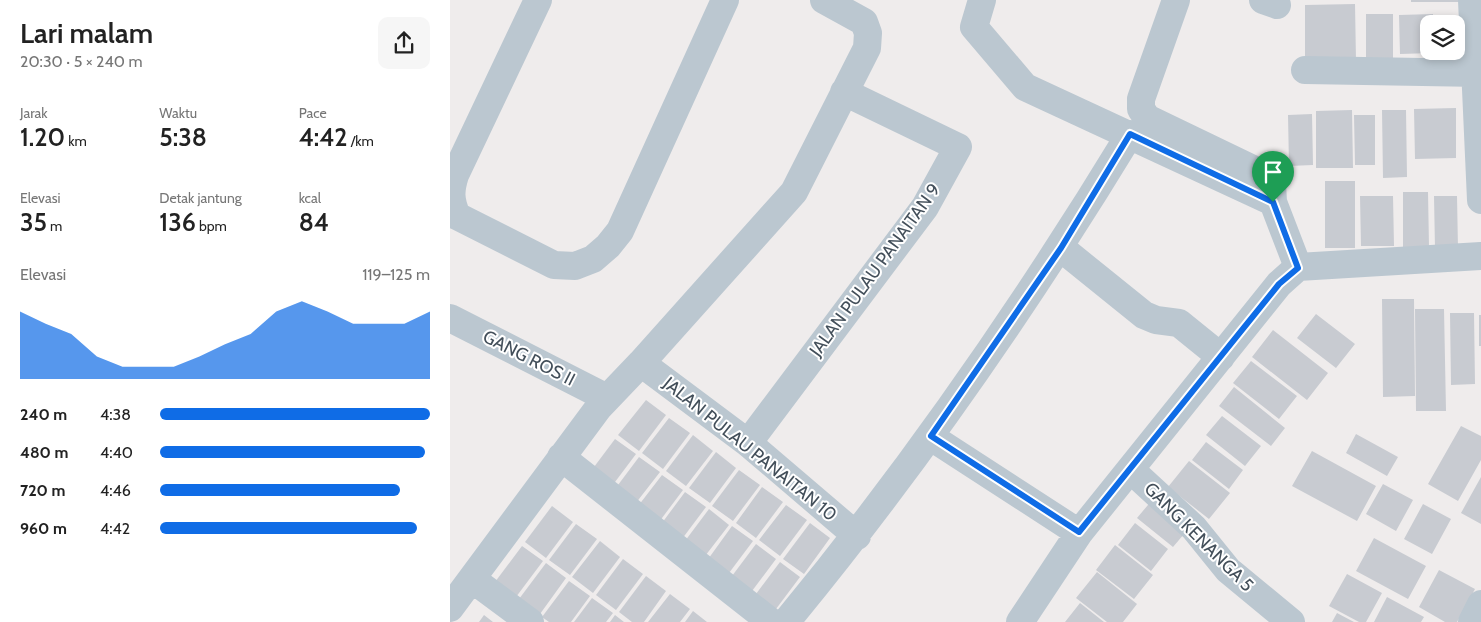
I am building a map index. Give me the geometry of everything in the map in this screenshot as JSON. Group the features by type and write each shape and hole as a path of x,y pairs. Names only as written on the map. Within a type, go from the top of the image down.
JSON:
{"street":[{"path":"538,0 456,175 450,189 450,202 456,216 554,265 575,266 593,259 608,246 620,231 725,0"},
{"path":"450,608 607,398 641,364 794,192 867,48 868,33 864,22 824,0"},
{"path":"982,0 974,27 1025,88 1130,134 1273,202"},
{"path":"1176,0 1140,99 1143,113 1147,118 1267,176 1272,184 1273,202 1298,268"},
{"path":"1472,0 1478,73 1481,200"},
{"path":"1305,70 1478,73"},
{"name":"JALAN PULAU PANAITAN 9","path":"748,443 925,208 958,147 844,92"},
{"path":"786,622 857,536 931,436 1061,248 1130,134"},
{"path":"1061,248 1144,315 1156,320 1179,323 1221,357"},
{"path":"1020,622 1079,532 1131,470 1279,284 1298,268 1481,256"},
{"name":"GANG ROS II","path":"450,318 607,398"},
{"name":"JALAN PULAU PANAITAN 10","path":"641,364 748,443 857,536"},
{"path":"931,436 1079,532"},
{"path":"562,457 771,622"},
{"name":"GANG KENANGA 5","path":"1131,470 1194,528 1228,570 1292,622"},
{"path":"472,579 530,622"},
{"path":"1472,622 1481,604"}],"building":[{"path":"1411,0 1466,0 1466,2 1411,2"},
{"path":"1355,4 1356,61 1305,62 1305,5"},
{"path":"1366,14 1393,14 1393,60 1366,60"},
{"path":"1433,14 1420,15 1420,53 1400,54 1399,15"},
{"path":"1465,19 1468,19 1469,52 1465,52"},
{"path":"1456,108 1456,158 1415,159 1414,109"},
{"path":"1352,110 1353,168 1316,168 1316,111"},
{"path":"1382,110 1406,110 1407,177 1383,178"},
{"path":"1312,114 1313,165 1289,166 1288,115"},
{"path":"1354,115 1375,115 1375,165 1355,165"},
{"path":"1325,181 1355,181 1355,248 1325,248"},
{"path":"1403,192 1428,192 1429,247 1403,247"},
{"path":"1360,196 1393,196 1394,246 1361,246"},
{"path":"1434,196 1457,196 1458,249 1435,249"},
{"path":"1382,299 1414,299 1415,396 1383,397"},
{"path":"1415,309 1444,309 1446,411 1416,411"},
{"path":"1450,313 1474,313 1475,384 1451,385"},
{"path":"1316,314 1355,344 1336,368 1297,338"},
{"path":"1479,315 1481,315 1481,346 1479,346"},
{"path":"1273,330 1328,373 1307,400 1252,357"},
{"path":"1251,361 1297,396 1279,419 1233,383"},
{"path":"1234,387 1285,428 1271,446 1219,406"},
{"path":"646,400 666,415 639,451 618,435"},
{"path":"1222,416 1261,446 1245,466 1206,435"},
{"path":"669,418 690,433 663,469 642,453"},
{"path":"1461,426 1481,436 1481,460 1458,501 1428,484"},
{"path":"1356,434 1398,457 1387,476 1346,453"},
{"path":"693,435 713,451 686,486 666,471"},
{"path":"615,439 636,454 609,490 588,475"},
{"path":"1206,442 1243,470 1229,489 1192,460"},
{"path":"1312,451 1376,486 1357,521 1292,486"},
{"path":"716,452 736,468 710,503 689,488"},
{"path":"639,457 660,472 632,508 612,493"},
{"path":"1189,461 1230,493 1209,519 1168,487"},
{"path":"739,470 760,485 733,521 712,506"},
{"path":"662,475 683,490 656,526 635,510"},
{"path":"1481,477 1481,524 1461,513"},
{"path":"1383,484 1413,500 1396,531 1366,514"},
{"path":"762,487 783,502 756,538 736,523"},
{"path":"685,492 706,507 679,543 659,527"},
{"path":"1153,499 1190,527 1173,547 1137,518"},
{"path":"1423,504 1451,519 1432,554 1404,539"},
{"path":"786,505 807,520 780,556 759,540"},
{"path":"552,506 573,522 546,558 525,542"},
{"path":"709,509 729,525 702,560 682,545"},
{"path":"810,523 830,538 804,574 783,559"},
{"path":"1135,523 1168,549 1151,571 1118,545"},
{"path":"576,524 597,539 570,575 549,560"},
{"path":"732,526 753,541 726,577 706,562"},
{"path":"1374,538 1426,566 1408,599 1356,571"},
{"path":"600,541 620,557 593,593 572,577"},
{"path":"756,544 776,559 749,595 729,580"},
{"path":"1115,545 1153,575 1134,599 1096,570"},
{"path":"522,546 543,561 516,597 495,582"},
{"path":"623,559 643,574 616,610 596,595"},
{"path":"780,562 800,577 773,613 753,598"},
{"path":"546,563 566,578 540,614 519,599"},
{"path":"1439,570 1475,589 1457,622 1445,622 1419,607"},
{"path":"1097,572 1137,604 1123,622 1107,622 1076,598"},
{"path":"1347,574 1382,593 1366,622 1359,622 1329,606"},
{"path":"646,576 666,591 644,622 632,622 619,612"},
{"path":"569,581 590,596 571,622 549,622 542,617"},
{"path":"670,594 690,609 680,622 648,622"},
{"path":"1387,597 1424,617 1421,622 1374,622"},
{"path":"592,598 613,613 606,622 574,622"},
{"path":"1080,603 1104,622 1065,622"},
{"path":"693,611 707,622 685,622"},
{"path":"1337,613 1354,622 1332,622"},
{"path":"484,615 493,622 479,622"},
{"path":"615,615 624,622 610,622"}],"route":[{"path":"1130,134 1273,202 1298,268 1279,284 1131,470 1079,532 931,436 1061,248 1130,134"}]}
